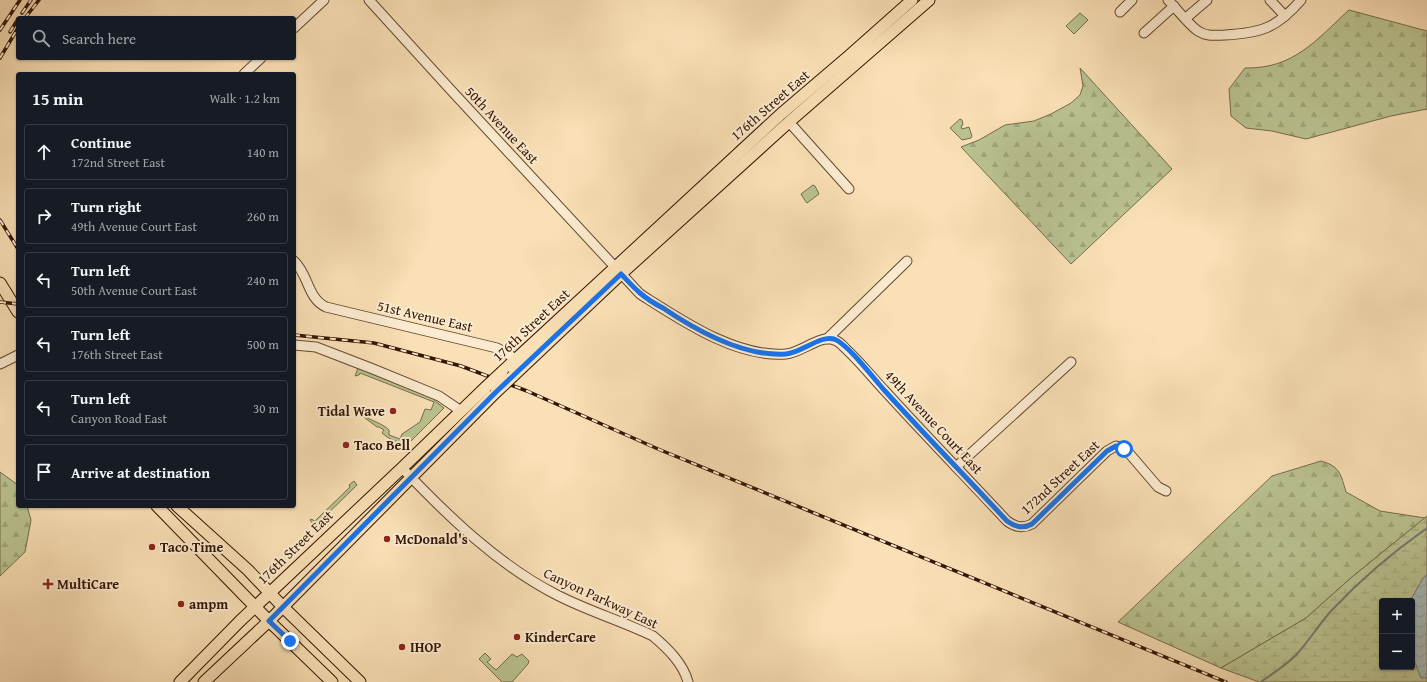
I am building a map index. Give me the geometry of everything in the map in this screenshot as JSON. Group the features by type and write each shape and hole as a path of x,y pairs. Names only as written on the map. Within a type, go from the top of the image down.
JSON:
{"main road":[{"name":"176th Street East","path":"204,682 269,621 618,271 781,114 912,0"},
{"name":"176th Street East","path":"180,682 255,607 516,359 928,0"},
{"path":"799,113 807,101 850,62 849,56"},
{"path":"0,283 16,309"},
{"path":"159,508 255,607 332,682"},
{"path":"179,508 248,570 283,607 360,682"}],"street":[{"path":"296,26 324,0"},
{"name":"50th Avenue East","path":"369,0 448,88 640,294 678,318 710,335 736,346 761,353 790,354 827,339"},
{"path":"1120,12 1132,0"},
{"path":"1186,18 1207,0"},
{"path":"1270,0 1285,16"},
{"path":"1144,33 1171,3 1198,31 1212,36 1258,32 1285,16 1301,0"},
{"path":"246,72 259,60"},
{"path":"789,122 848,188"},
{"path":"827,339 907,261"},
{"name":"51st Avenue East","path":"296,264 301,270 312,296 316,301 326,307 497,348 516,359"},
{"name":"49th Avenue Court East","path":"827,339 836,340 857,359 884,390 1007,521 1014,526 1020,527"},
{"path":"296,345 316,347 373,369 440,396 461,411"},
{"path":"0,364 16,355"},
{"path":"956,467 1071,362"},
{"name":"172nd Street East","path":"1020,527 1029,526 1037,520 1107,451 1112,448 1118,447 1128,452 1158,487 1166,492"},
{"name":"Canyon Parkway East","path":"402,468 445,512 517,571 558,596 653,636 664,646 680,665 688,682"}],"green space":[{"path":"1349,10 1427,31 1427,109 1391,116 1306,139 1272,131 1246,128 1231,116 1229,89 1245,68 1277,64 1291,58 1315,42"},
{"path":"1080,13 1088,20 1074,34 1066,26"},
{"path":"1080,68 1172,169 1071,264 961,147 979,140 1005,125 1034,121 1071,103 1080,95 1083,86"},
{"path":"960,119 962,120 963,125 961,126 962,129 969,127 972,136 971,138 962,140 950,128"},
{"path":"813,185 819,194 807,203 801,194"},
{"path":"358,368 434,399 444,408 410,442 398,442 388,438 382,433 384,430 377,427 361,415 389,430 389,435 400,439 402,434 420,422 425,409 431,410 434,402 360,373 359,375 355,376"},
{"path":"1321,461 1332,466 1339,472 1346,492 1380,511 1425,518 1352,577 1306,618 1221,668 1118,622 1272,476"},
{"path":"0,472 16,484 16,508 28,508 31,520 25,552 0,576"},
{"path":"354,481 357,485 315,526 310,520 315,521 350,487 349,485"},
{"path":"1427,516 1427,682 1259,682 1221,668 1306,618 1352,577"},
{"path":"485,653 491,659 487,662 496,670 512,654 517,657 522,654 529,661 512,682 502,682 479,659"}],"water":[{"path":"1427,575 1427,678 1421,678 1415,663 1415,598 1412,598 1423,578"}],"waterway":[{"path":"1262,681 1284,666 1296,655 1332,610 1366,577 1390,556 1427,528"}],"railway":[{"path":"0,30 20,0"},
{"path":"22,13 31,0"},
{"path":"27,16 39,0"},
{"path":"10,32 16,22"},
{"path":"0,58 16,31"},
{"path":"0,220 16,246"},
{"path":"0,302 16,304"},
{"path":"296,335 374,343 461,366 527,391 658,449 1226,682"}],"place":[{"name":"Tidal Wave","path":"393,411"},
{"name":"Taco Bell","path":"346,445"},
{"name":"McDonald's","path":"387,539"},
{"name":"Taco Time","path":"152,547"},
{"name":"MultiCare","path":"48,584"},
{"name":"ampm","path":"181,604"},
{"name":"KinderCare","path":"517,637"},
{"name":"IHOP","path":"402,647"}],"route":[{"path":"290,641 269,621 496,392 621,274 640,294 678,318 710,335 736,346 761,353 790,354 823,340 836,340 857,359 956,467 1007,521 1014,526 1024,527 1032,524 1107,451 1116,446 1124,449"}]}
